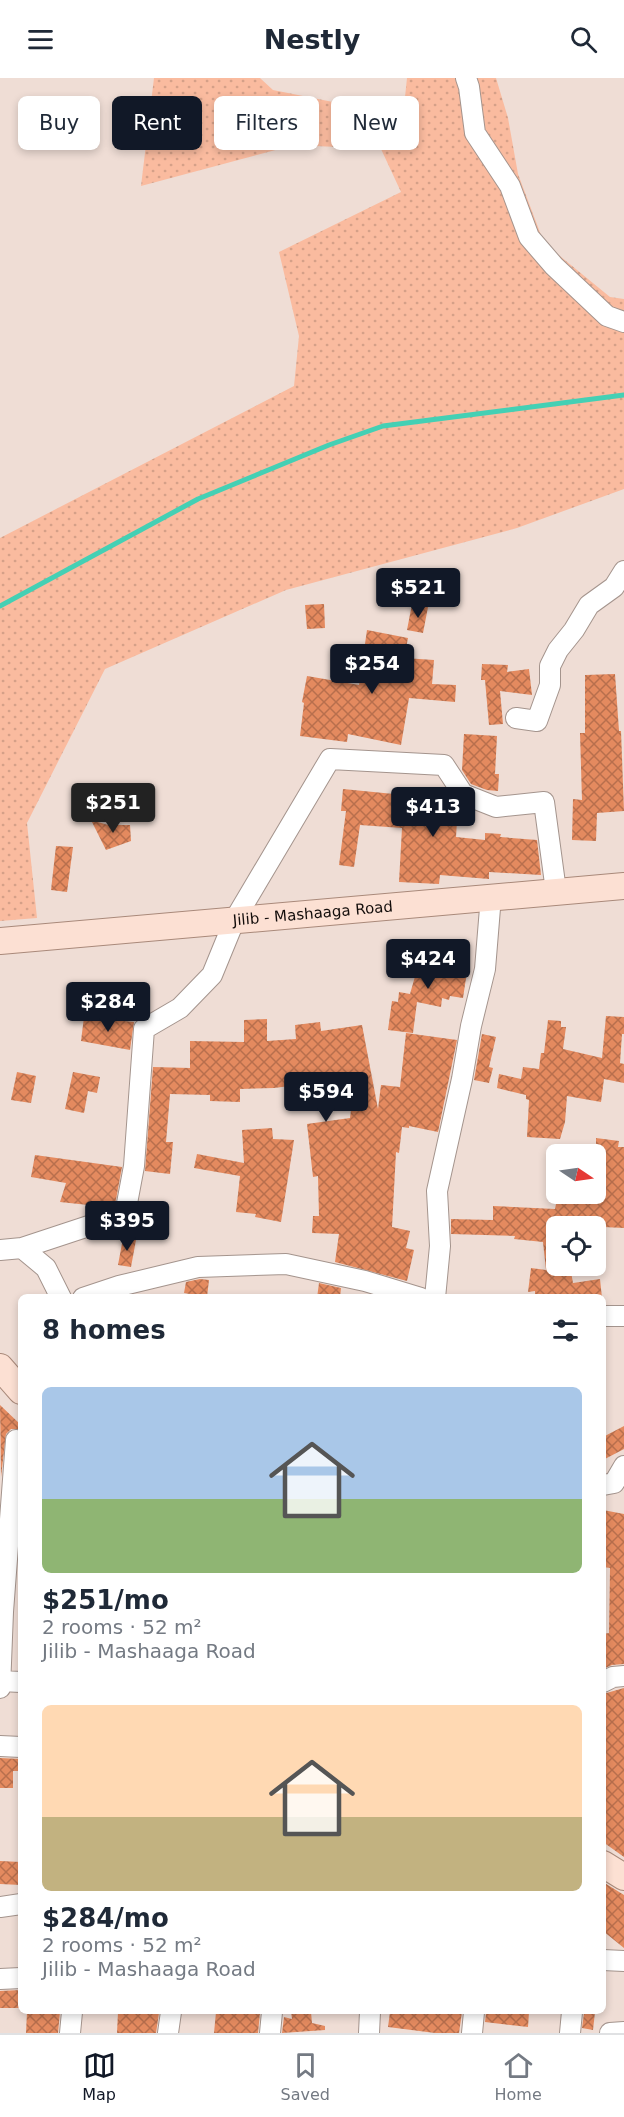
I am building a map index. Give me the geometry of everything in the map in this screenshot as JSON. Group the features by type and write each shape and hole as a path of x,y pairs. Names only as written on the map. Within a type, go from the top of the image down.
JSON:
{"main road":[{"name":"Jilib - Mashaaga Road","path":"0,941 624,886"},
{"path":"0,1367 18,1388"},
{"path":"606,1865 624,1877"}],"street":[{"path":"466,78 475,133 510,186 529,237 554,266 607,316 624,322"},
{"path":"516,718 537,721 550,685 550,666 558,650 574,630 589,605 614,586 624,571"},
{"path":"0,1250 22,1248 125,1214 134,1166 144,1029 180,1008 212,975 235,920 330,759 444,765 463,794 496,807 544,802 556,891"},
{"path":"435,1294 440,1246 437,1191 485,969 491,896"},
{"path":"22,1248 46,1268 59,1294"},
{"path":"95,1294 198,1267 286,1264 383,1292"},
{"path":"606,1316 624,1317"},
{"path":"12,1439 8,1612 0,1683 18,1682"},
{"path":"606,1484 614,1483 624,1466"},
{"path":"606,1680 624,1676"},
{"path":"0,1746 18,1747"},
{"path":"0,1907 18,1904"},
{"path":"606,1960 624,1961"},
{"path":"0,1978 18,1978"},
{"path":"70,2033 72,2014"},
{"path":"168,2033 171,2014"},
{"path":"270,2033 272,2014"},
{"path":"369,2033 370,2014"},
{"path":"472,2033 474,2014"},
{"path":"570,2033 572,2014"},
{"path":"610,2033 624,2032"}],"shaded area":[{"path":"154,78 260,78 273,90 303,96 214,96 214,150 275,150 141,186 145,150 202,150 202,96 152,96"},
{"path":"407,78 496,78 508,118 518,174 544,243 610,297 624,299 624,489 517,528 286,590 105,669 27,823 37,918 0,921 0,538 294,386 299,336 279,252 401,192 381,150 419,150 419,96 405,96"},
{"path":"319,99 331,102 331,147 319,146"}],"building":[{"path":"324,604 325,628 307,629 305,605"},
{"path":"412,604 428,607 423,633 407,630"},
{"path":"367,630 408,638 404,658 434,660 432,684 456,685 455,702 409,698 401,745 348,734 347,742 300,736 304,703 302,702 307,676 359,685"},
{"path":"482,664 508,665 507,672 529,669 532,695 500,691 503,724 489,725 485,680 481,680"},
{"path":"615,674 619,731 621,731 624,811 597,813 596,841 572,840 573,799 582,800 580,733 585,733 585,675"},
{"path":"464,734 497,736 495,774 499,774 498,791 471,784 462,770"},
{"path":"405,788 447,792 458,805 456,837 485,840 485,833 501,834 500,837 537,840 541,875 489,872 489,879 440,875 439,884 399,882 402,828 360,825 354,867 339,865 346,811 341,811 343,789 404,795"},
{"path":"91,820 108,825 130,825 131,841 106,850"},
{"path":"56,846 73,847 67,892 51,890"},
{"path":"422,952 468,965 463,998 450,996 449,1000 442,998 441,1007 417,1002 413,1033 388,1030 392,1001 398,1002 399,992 410,994"},
{"path":"606,1016 624,1017 620,1063 624,1064 624,1083 604,1079 601,1102 567,1096 565,1122 560,1139 527,1137 529,1100 526,1099 526,1095 497,1088 499,1074 521,1079 523,1067 539,1069 541,1053 544,1053 548,1020 561,1021 561,1027 566,1027 563,1049 602,1058"},
{"path":"84,1017 134,1022 130,1050 81,1041"},
{"path":"267,1019 267,1041 296,1039 295,1025 320,1022 321,1031 362,1025 378,1109 381,1085 400,1087 406,1033 457,1040 438,1132 409,1126 409,1128 402,1127 399,1153 396,1152 392,1227 410,1231 406,1248 414,1250 407,1281 335,1262 339,1234 312,1233 313,1216 319,1216 318,1176 313,1177 307,1124 350,1118 355,1078 274,1088 240,1089 240,1102 210,1101 210,1095 170,1094 166,1142 173,1142 170,1174 145,1171 153,1067 190,1068 190,1041 244,1042 244,1020"},
{"path":"482,1034 496,1037 489,1067 493,1068 489,1083 474,1080"},
{"path":"17,1072 36,1076 31,1103 11,1100"},
{"path":"73,1072 100,1077 97,1093 88,1091 84,1113 65,1109"},
{"path":"272,1128 273,1139 294,1140 281,1222 255,1217 256,1214 236,1212 240,1176 194,1168 197,1154 244,1163 242,1130"},
{"path":"596,1138 619,1141 618,1147 624,1147 624,1228 606,1227 606,1216 546,1216 546,1270 543,1242 514,1239 515,1236 451,1234 451,1219 493,1220 493,1206 555,1209 556,1204 606,1204 606,1144 596,1144"},
{"path":"35,1155 122,1167 115,1205 107,1207 60,1202 66,1183 31,1177"},
{"path":"137,1213 166,1218 165,1231 156,1230 155,1235 129,1231"},
{"path":"123,1238 136,1240 131,1267 118,1265"},
{"path":"531,1268 546,1270 546,1276 572,1276 573,1283 600,1279 602,1294 535,1294 535,1291 528,1292"},
{"path":"209,1280 207,1294 184,1293 186,1282"},
{"path":"319,1283 341,1288 340,1294 318,1294"},
{"path":"0,1405 18,1422 18,1429 11,1429 6,1434 1,1477"},
{"path":"624,1426 624,1449 606,1458 606,1435"},
{"path":"606,1511 624,1514 624,1664 606,1668 606,1634 609,1633 610,1568 606,1567"},
{"path":"624,1688 624,1857 606,1844 606,1693"},
{"path":"0,1758 18,1759 18,1771 13,1771 13,1788 0,1788"},
{"path":"0,1861 18,1862 18,1885 0,1884"},
{"path":"606,1884 624,1895 624,1948 606,1933"},
{"path":"18,1990 18,2008 0,2008 0,1991"},
{"path":"27,2014 60,2014 58,2033 26,2033"},
{"path":"118,2014 159,2014 156,2033 117,2033"},
{"path":"216,2014 260,2014 258,2033 214,2033"},
{"path":"291,2014 311,2014 312,2023 325,2026 325,2030 282,2033 284,2017 292,2019"},
{"path":"390,2014 462,2014 459,2033 435,2033 388,2027"},
{"path":"486,2014 529,2014 528,2027 485,2022"},
{"path":"584,2014 595,2014 593,2030 582,2028"}],"waterway":[{"path":"0,606 198,499 329,445 383,426 624,395"}]}
